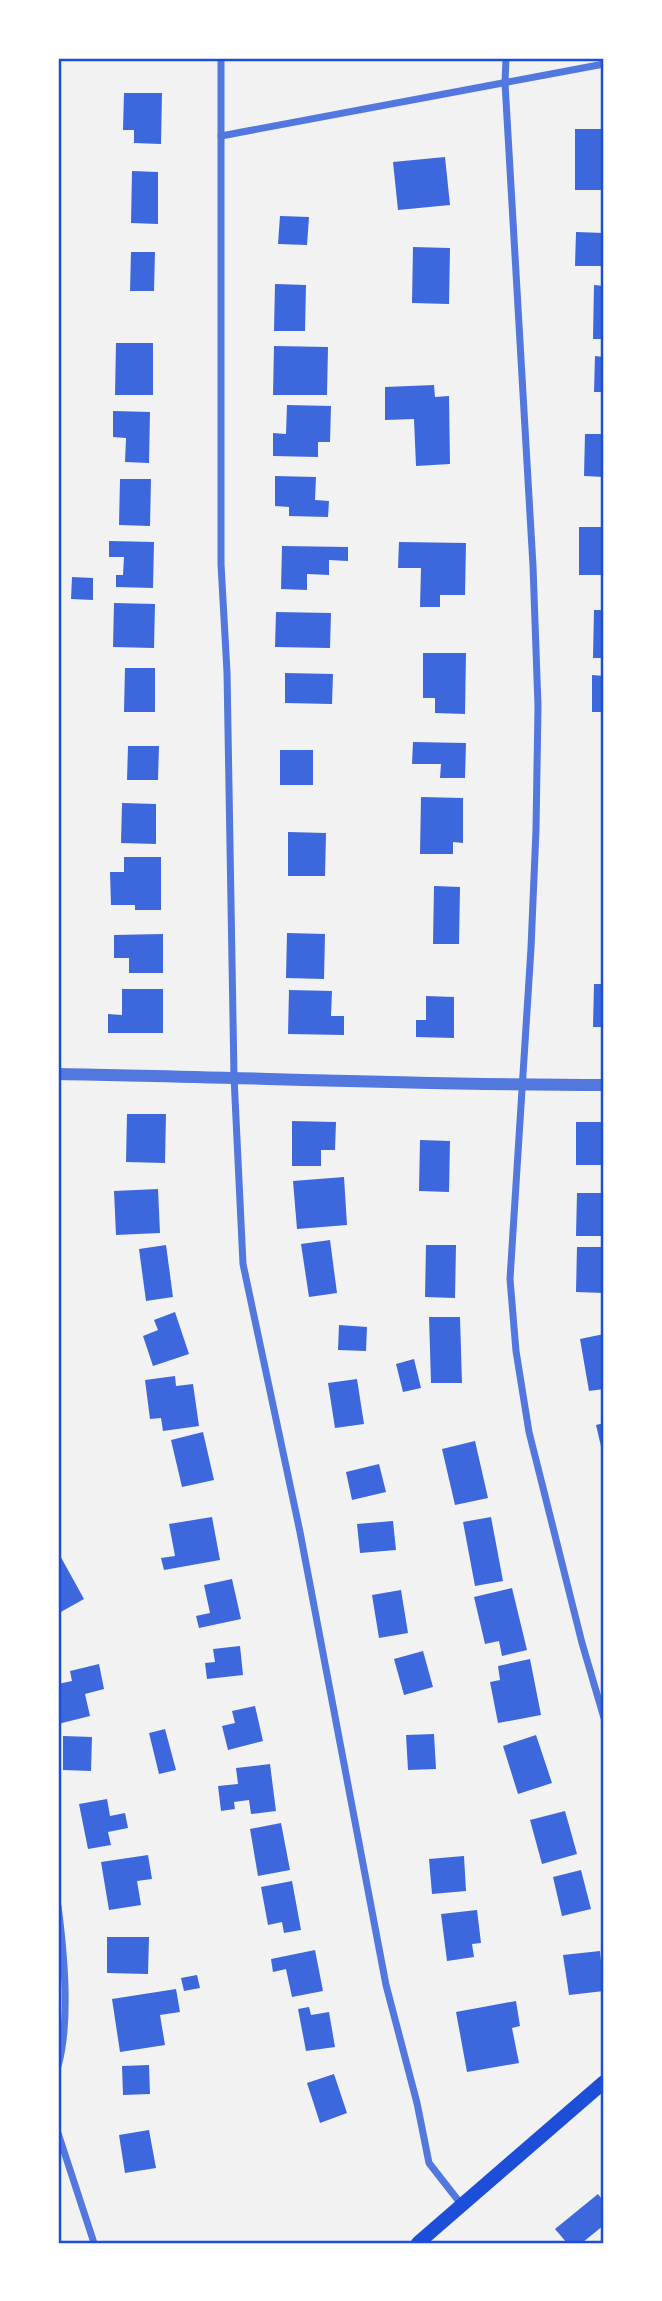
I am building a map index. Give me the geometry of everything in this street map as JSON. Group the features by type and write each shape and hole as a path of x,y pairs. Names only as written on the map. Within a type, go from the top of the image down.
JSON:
{"main road":[{"path":"418,2243 604,2082"}],"street":[{"path":"221,58 221,564 227,672 233,1077 243,1264 300,1532 386,1985 417,2103 429,2164 461,2204"},
{"path":"506,58 505,83 533,553 538,706 536,843 510,1279 516,1352 529,1432 582,1643 604,1718"},
{"path":"220,136 604,64"},
{"path":"58,1074 604,1085"},
{"path":"58,1906 64,1954 63,2047 58,2066"},
{"path":"58,2133 94,2243"}],"building":[{"path":"124,93 162,93 161,144 134,143 134,130 123,130"},
{"path":"575,129 604,129 604,190 575,190"},
{"path":"445,157 450,205 398,210 393,162"},
{"path":"132,171 158,172 158,224 131,223"},
{"path":"280,216 309,217 307,245 278,244"},
{"path":"576,232 604,233 604,266 575,266"},
{"path":"413,247 450,248 449,304 412,303"},
{"path":"131,252 155,252 154,291 130,291"},
{"path":"275,284 306,285 305,331 274,331"},
{"path":"594,285 604,286 604,339 593,339"},
{"path":"116,343 153,343 153,395 115,395"},
{"path":"274,346 328,347 327,395 273,395"},
{"path":"595,356 604,357 604,392 594,392"},
{"path":"434,385 435,397 449,396 450,464 416,466 414,419 385,420 385,387"},
{"path":"287,405 331,406 330,442 318,442 318,457 273,456 273,433 286,434"},
{"path":"113,411 150,412 149,463 125,462 126,438 113,437"},
{"path":"585,434 604,434 604,477 584,476"},
{"path":"275,476 316,477 315,500 329,501 328,517 289,516 289,507 275,506"},
{"path":"120,479 151,479 150,526 119,525"},
{"path":"579,527 604,527 604,575 579,575"},
{"path":"109,541 154,542 153,588 116,587 116,575 123,575 124,557 109,557"},
{"path":"399,542 466,543 465,595 440,595 440,607 420,607 421,568 398,568"},
{"path":"282,546 348,547 348,561 329,560 329,575 307,574 307,590 281,589"},
{"path":"72,577 93,578 93,600 71,599"},
{"path":"114,603 155,604 154,648 113,647"},
{"path":"594,610 604,610 604,658 593,658"},
{"path":"276,612 331,613 330,648 275,647"},
{"path":"423,653 466,653 465,714 435,713 435,698 423,698"},
{"path":"125,668 155,668 155,712 124,712"},
{"path":"285,673 333,674 332,704 285,703"},
{"path":"592,675 604,676 604,712 592,712"},
{"path":"413,742 466,743 465,778 440,778 441,764 412,764"},
{"path":"128,746 159,746 158,780 127,780"},
{"path":"280,750 313,750 313,785 280,785"},
{"path":"421,797 463,798 463,843 453,842 453,854 420,854"},
{"path":"122,803 156,804 156,844 121,843"},
{"path":"288,832 326,833 325,876 288,876"},
{"path":"124,857 161,857 161,910 135,910 135,905 111,905 110,872 124,872"},
{"path":"604,882 604,931 601,931"},
{"path":"434,886 460,887 459,944 433,944"},
{"path":"287,933 325,934 324,979 286,978"},
{"path":"163,934 163,973 129,973 129,958 114,958 114,935"},
{"path":"594,984 604,984 604,1027 593,1027"},
{"path":"122,989 163,989 163,1033 108,1033 108,1014 122,1015"},
{"path":"289,990 332,991 331,1016 344,1016 344,1035 288,1034"},
{"path":"426,996 454,997 454,1038 416,1037 416,1020 426,1020"},
{"path":"127,1114 166,1114 165,1163 126,1162"},
{"path":"292,1121 336,1122 335,1150 321,1150 321,1166 292,1166"},
{"path":"576,1122 604,1122 604,1165 576,1165"},
{"path":"420,1140 450,1141 449,1192 419,1191"},
{"path":"344,1177 347,1225 297,1229 293,1181"},
{"path":"158,1189 160,1233 116,1235 114,1191"},
{"path":"577,1193 604,1193 604,1236 576,1236"},
{"path":"330,1240 337,1293 309,1297 301,1244"},
{"path":"166,1245 173,1297 146,1301 139,1249"},
{"path":"426,1245 456,1245 455,1298 425,1297"},
{"path":"577,1247 604,1247 604,1293 576,1292"},
{"path":"175,1312 189,1354 153,1366 143,1336 158,1330 154,1320"},
{"path":"429,1317 460,1317 462,1383 431,1383"},
{"path":"339,1325 367,1327 366,1351 338,1350"},
{"path":"604,1334 604,1389 589,1391 580,1339"},
{"path":"414,1359 421,1388 403,1392 396,1364"},
{"path":"175,1376 176,1386 193,1384 199,1426 163,1431 161,1418 150,1419 145,1380"},
{"path":"357,1379 364,1424 335,1428 328,1383"},
{"path":"604,1423 604,1455 603,1455 596,1425"},
{"path":"203,1432 214,1480 182,1487 171,1440"},
{"path":"475,1441 488,1498 455,1505 442,1449"},
{"path":"379,1464 386,1492 352,1500 346,1472"},
{"path":"212,1517 220,1560 164,1570 161,1558 175,1556 169,1524"},
{"path":"491,1517 503,1581 475,1586 463,1522"},
{"path":"393,1521 396,1550 360,1553 357,1524"},
{"path":"58,1552 84,1599 59,1613 58,1611"},
{"path":"232,1579 241,1619 199,1628 196,1616 210,1613 204,1585"},
{"path":"512,1588 527,1650 502,1656 499,1641 485,1644 474,1597"},
{"path":"401,1590 408,1633 379,1638 372,1595"},
{"path":"240,1646 243,1675 207,1679 205,1663 215,1662 213,1649"},
{"path":"423,1651 433,1687 404,1695 394,1659"},
{"path":"530,1659 541,1715 498,1723 490,1682 500,1680 498,1666"},
{"path":"99,1664 104,1689 85,1694 90,1716 58,1724 58,1684 72,1681 70,1671"},
{"path":"255,1706 263,1741 228,1750 222,1726 235,1723 232,1711"},
{"path":"165,1729 176,1770 159,1774 149,1733"},
{"path":"434,1734 436,1769 408,1770 406,1735"},
{"path":"536,1735 552,1783 518,1794 503,1746"},
{"path":"63,1736 92,1737 91,1771 63,1770"},
{"path":"270,1764 276,1811 251,1814 249,1800 234,1802 235,1809 221,1811 218,1786 238,1784 236,1768"},
{"path":"107,1799 110,1816 125,1813 128,1828 108,1832 111,1845 88,1849 79,1804"},
{"path":"565,1811 577,1854 542,1864 530,1820"},
{"path":"281,1823 290,1870 258,1876 250,1829"},
{"path":"148,1855 152,1879 137,1881 141,1905 109,1910 101,1862"},
{"path":"464,1856 466,1891 432,1894 429,1859"},
{"path":"581,1870 591,1909 562,1916 553,1877"},
{"path":"292,1881 301,1930 284,1933 282,1922 268,1925 261,1887"},
{"path":"477,1910 481,1943 472,1944 474,1957 447,1961 441,1914"},
{"path":"107,1937 149,1937 148,1974 107,1973"},
{"path":"315,1950 323,1991 292,1997 286,1969 273,1972 271,1959"},
{"path":"600,1951 604,1991 569,1995 563,1955"},
{"path":"197,1975 200,1988 184,1991 181,1978"},
{"path":"176,1989 180,2012 160,2015 165,2045 120,2052 112,1999"},
{"path":"516,2001 520,2026 512,2028 519,2063 467,2072 456,2012"},
{"path":"309,2007 311,2015 329,2012 335,2047 306,2051 298,2009"},
{"path":"149,2065 150,2094 123,2095 122,2066"},
{"path":"334,2074 347,2113 320,2123 307,2083"},
{"path":"149,2130 156,2168 125,2173 119,2135"},
{"path":"598,2194 604,2202 604,2225 582,2243 567,2243 555,2229"}]}
